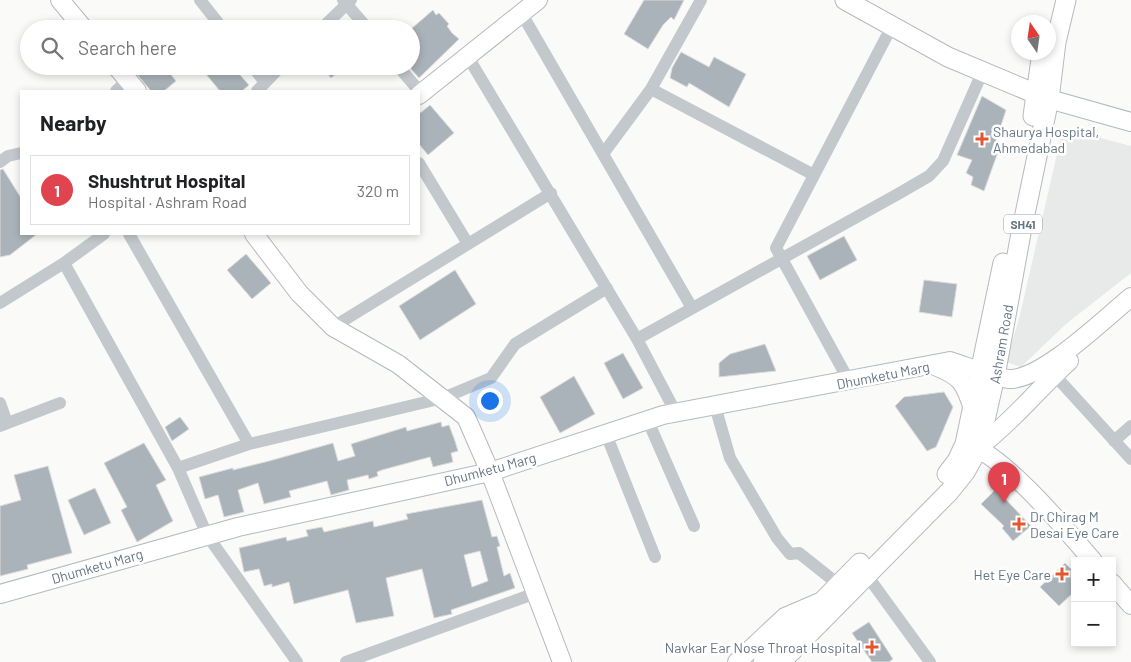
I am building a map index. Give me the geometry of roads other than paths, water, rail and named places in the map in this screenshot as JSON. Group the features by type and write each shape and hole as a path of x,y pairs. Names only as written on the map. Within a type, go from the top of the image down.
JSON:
{"main road":[{"path":"845,0 982,73 1043,91"},
{"path":"866,0 952,48 1043,91"},
{"path":"1051,15 1054,0"},
{"name":"Ashram Road","path":"806,631 949,492 965,472 989,373 1043,91 1066,0"},
{"name":"Ashram Road","path":"1042,60 1043,91"},
{"name":"Ashram Road","path":"806,631 820,602 940,484 957,461 972,446 973,409 989,373"},
{"path":"763,662 806,631"},
{"path":"781,662 806,631"}],"street":[{"path":"60,0 77,20"},
{"path":"200,0 216,20"},
{"path":"420,94 538,0"},
{"path":"603,154 651,89 701,0"},
{"path":"329,20 347,1 361,20"},
{"path":"522,14 692,308"},
{"path":"849,381 776,248 892,26"},
{"path":"468,57 637,339 676,413"},
{"path":"637,339 781,257 898,194 937,170 943,161 982,73"},
{"path":"120,75 127,88"},
{"path":"256,75 261,87 272,75"},
{"path":"405,75 417,90"},
{"path":"651,89 814,175"},
{"path":"1043,91 1072,95 1131,111"},
{"path":"1043,91 1131,122"},
{"path":"0,162 8,156 20,153"},
{"path":"420,165 468,244"},
{"path":"333,327 551,194"},
{"path":"0,303 64,263 103,235"},
{"path":"130,235 250,444"},
{"path":"255,235 299,293 333,327 398,364 466,417 490,472 562,662"},
{"path":"64,263 178,468 206,536 297,662"},
{"path":"178,468 250,444 443,398 491,378 515,344 607,288"},
{"path":"1089,557 1013,474 972,446 996,434 1050,370 1131,297"},
{"path":"1050,370 1131,312"},
{"name":"Dhumketu Marg","path":"0,594 206,536 490,472 676,413 950,361 1010,379 1050,370"},
{"path":"932,365 952,373 965,385 973,409"},
{"path":"1050,370 1131,459"},
{"path":"0,404 4,424 60,403"},
{"path":"715,406 730,458 777,538 790,554 799,553 838,584"},
{"path":"648,421 694,526"},
{"path":"1114,441 1131,426"},
{"path":"606,434 655,557"},
{"path":"866,574 930,662"},
{"path":"1116,588 1131,605"},
{"path":"346,662 536,593"},
{"path":"737,662 785,616 820,602"},
{"path":"793,662 804,651 806,631"}],"place":[{"name":"Shaurya Hospital, Ahmedabad","path":"982,139"},
{"name":"Shushtrut Hospital","path":"1004,503"},
{"name":"Dr Chirag M Desai Eye Care","path":"1019,524"},
{"name":"Het Eye Care","path":"1062,574"},
{"name":"Navkar Ear Nose Throat Hospital","path":"872,647"}]}
